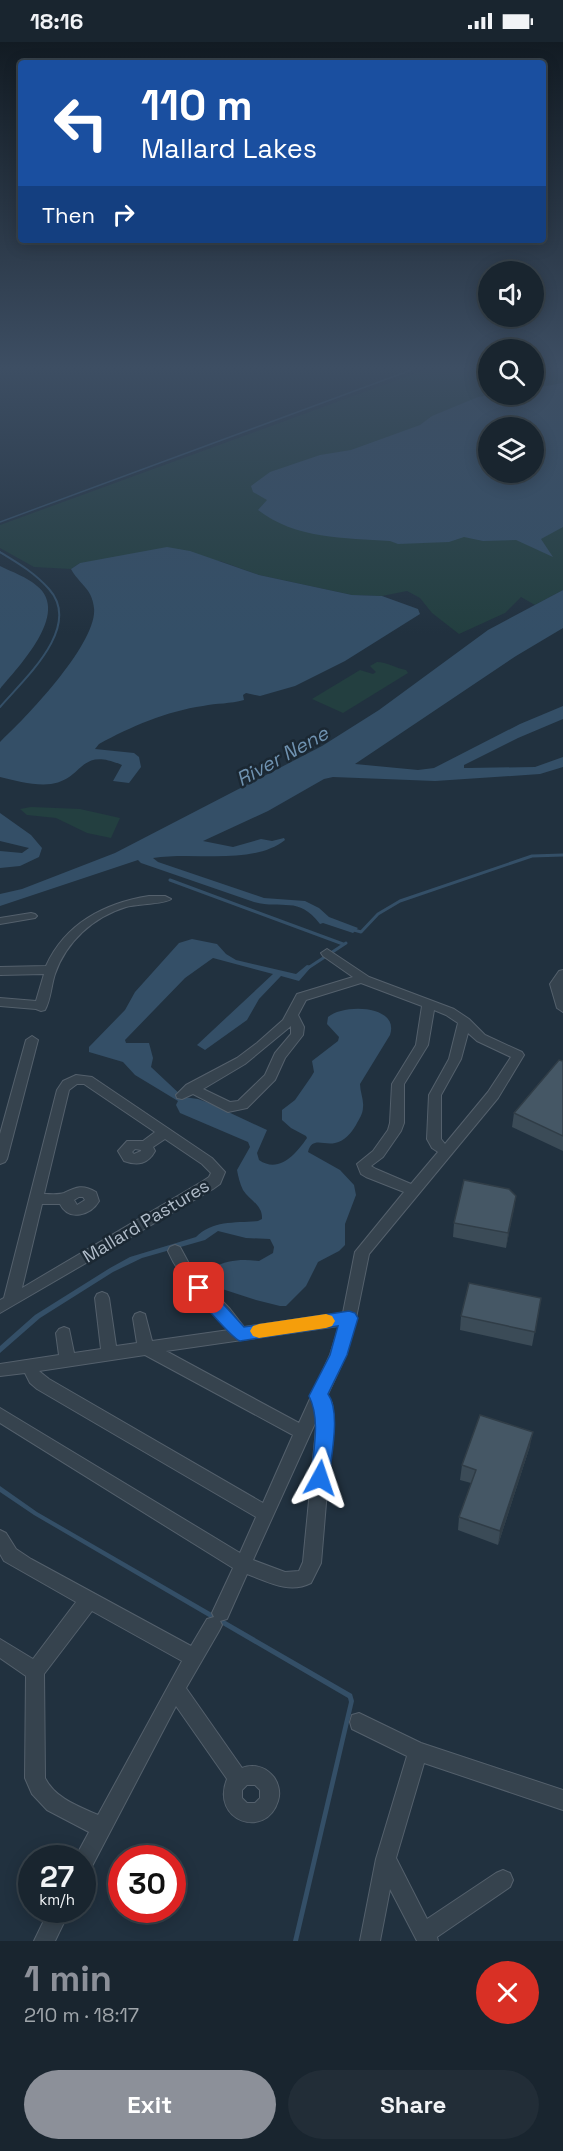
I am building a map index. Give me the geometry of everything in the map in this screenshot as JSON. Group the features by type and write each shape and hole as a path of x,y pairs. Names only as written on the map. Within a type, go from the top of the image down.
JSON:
{"street":[{"path":"0,1002 41,1006 51,969 71,938 85,924 107,909 127,902 165,899"},
{"path":"0,921 31,915"},
{"path":"93,1845 175,1689 217,1619 244,1565 338,1355 349,1318 362,1252 493,1095 518,1055 481,1038 465,1022 450,1012 363,978 327,953"},
{"path":"0,971 51,969"},
{"path":"563,975 556,984 563,1008"},
{"path":"292,1015 298,1026 297,1035 279,1056 270,1077 242,1105 228,1107 187,1091 241,1061 284,1026 300,997 363,978"},
{"path":"413,1190 371,1173 366,1170 364,1164 382,1149 394,1131 397,1123 398,1084 422,1045 429,1003"},
{"path":"446,1150 437,1145 434,1139 435,1095 455,1059 465,1022"},
{"path":"0,1159 32,1040"},
{"name":"Mallard Pastures","path":"87,1080 215,1167 218,1175 215,1180 5,1304 36,1199 63,1090 70,1082 87,1080"},
{"path":"145,1146 165,1132"},
{"path":"36,1199 67,1199"},
{"path":"176,1251 190,1278 240,1334"},
{"path":"102,1298 109,1354"},
{"path":"140,1318 146,1348"},
{"path":"0,1370 349,1318"},
{"path":"64,1333 68,1360"},
{"path":"146,1348 302,1432"},
{"path":"29,1366 35,1378 43,1384 267,1514"},
{"path":"0,1416 244,1565 285,1580 298,1580 310,1572 325,1419 324,1403 318,1396"},
{"path":"1,1541 10,1555 193,1657"},
{"path":"89,1600 35,1671 35,1778 41,1794 51,1802 102,1828"},
{"path":"0,1648 35,1671"},
{"path":"175,1689 239,1780"},
{"path":"359,1722 418,1751 563,1800"},
{"path":"370,1941 386,1859 418,1751"},
{"path":"386,1859 426,1937 503,1880"},
{"path":"44,1941 53,1923"}],"green space":[{"path":"184,458 478,458 478,483 544,483 544,458 563,458 563,590 535,605 521,597 505,613 459,634 432,613 420,598 407,591 382,596 352,595 259,575 220,561 80,563 71,569 34,567 0,548 0,525"},
{"path":"377,662 406,670 408,673 343,713 312,699 360,670 373,674 376,672 370,666"},
{"path":"31,807 80,809 120,818 111,838 87,833 56,818 27,815 20,809"}],"water":[{"path":"312,458 478,458 478,483 544,483 544,458 563,458 563,527 541,539 553,557 516,540 483,541 464,537 449,542 398,544 390,541 321,535 304,532 272,520 258,510 267,500 253,492 251,486 270,472"},
{"path":"167,547 190,551 259,575 352,595 382,596 418,609 420,614 345,661 295,686 260,696 246,693 243,695 244,700 189,708 136,726 99,744 95,749 134,753 139,757 141,767 129,783 113,781 122,765 97,759 89,761 62,781 51,784 32,784 0,777 0,742 58,680 85,640 92,623 93,601 71,569 80,563"},
{"path":"0,566 37,586 46,597 48,610 45,625 29,654 0,689"},
{"path":"563,590 563,628 516,656 355,764 418,770 434,768 520,724 563,706 563,719 518,738 464,765 464,768 535,767 563,757 563,767 540,774 435,781 333,777 324,779 268,811 203,841 233,847 261,839 272,841 284,838 285,840 272,848 240,855 153,858 158,862 264,898 305,901 319,908 329,917 358,928 353,933 320,924 312,915 297,906 254,902 138,860 0,906 0,894 22,889 115,853 322,746 379,710 488,630"},
{"path":"0,813 31,835 42,848 39,857 20,866 0,868 0,851 22,853 29,848 0,841"},
{"path":"192,939 217,944 226,954 236,960 296,974 307,965 312,966 299,981 281,976 259,999 247,1020 205,1050 197,1045 273,974 213,958 185,978 125,1040 126,1043 149,1043 153,1058 151,1067 183,1097 209,1103 267,1130 257,1153 259,1160 266,1164 273,1165 286,1160 307,1138 282,1120 282,1110 295,1100 311,1077 314,1072 312,1061 338,1041 339,1037 327,1024 328,1017 346,1010 369,1010 379,1012 387,1018 391,1025 390,1035 360,1084 363,1110 354,1128 342,1140 335,1143 312,1144 308,1152 340,1170 354,1185 356,1195 345,1224 345,1245 339,1251 318,1262 306,1286 286,1306 280,1306 219,1288 209,1282 212,1268 218,1265 235,1261 259,1261 273,1253 274,1247 270,1239 246,1238 218,1231 205,1240 142,1258 113,1272 40,1318 0,1353 0,1346 35,1315 130,1257 196,1237 217,1225 262,1219 258,1206 243,1190 237,1172 250,1147 248,1142 180,1113 176,1105 178,1101 135,1075 123,1062 89,1052 89,1047 125,1010 135,992 179,943"},
{"path":"0,1486 37,1512 352,1694 354,1701 298,1941 293,1941 349,1702 348,1698 34,1515 0,1492"}],"building":[{"path":"559,1060 563,1061 563,1136 514,1113"},
{"path":"464,1180 509,1189 516,1196 508,1233 454,1223"},
{"path":"469,1283 541,1298 535,1332 461,1316"},
{"path":"480,1415 533,1432 500,1531 459,1517 476,1470 462,1465"}],"waterway":[{"path":"0,522 174,458"},
{"path":"0,707 46,652 55,636 59,620 58,604 44,583 0,552 3,554"},
{"path":"354,930 361,932 378,914 400,901 532,856 563,855"},
{"path":"170,880 343,944"},
{"path":"308,968 346,943"}],"slow traffic":[{"path":"259,1331 326,1321"}],"route":[{"path":"199,1288 240,1334 349,1318 338,1355 318,1396 324,1403 325,1419 320,1478"}],"water label":[{"name":"River Nene","path":"282,756"}]}
